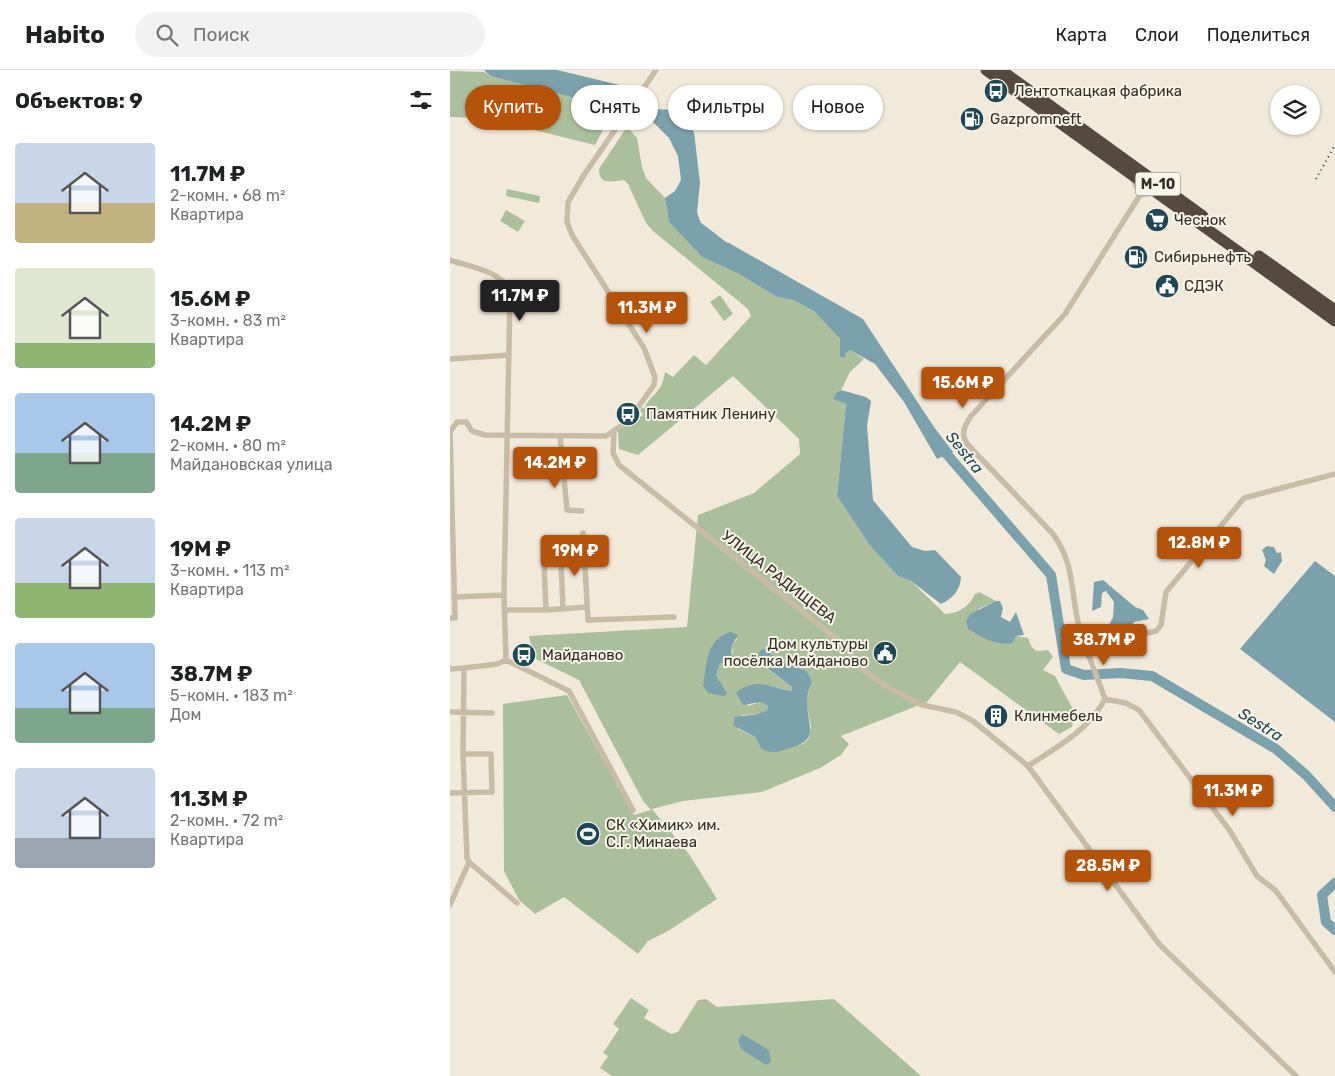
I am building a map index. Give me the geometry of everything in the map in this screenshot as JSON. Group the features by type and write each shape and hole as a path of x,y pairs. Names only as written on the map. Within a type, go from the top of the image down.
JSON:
{"highway":[{"name":"М-10","path":"986,70 1335,321"},
{"name":"М-10","path":"1000,70 1335,310"}],"street":[{"path":"450,618 455,618 450,432 457,422 466,422 472,431 485,435 599,437 614,432 639,406 654,385 655,377 644,348 572,235 566,215 568,202 584,174 656,70"},
{"path":"1129,174 1136,184 1140,195"},
{"path":"1028,766 1080,731 1096,715 1104,699 1083,637 1069,562 1064,548 968,445 963,429 971,416 1065,314 1140,195 1158,194"},
{"path":"450,260 500,278 507,286 510,296 504,595 506,660"},
{"path":"450,359 509,355"},
{"name":"УЛИЦА РАДИЩЕВА","path":"614,432 613,452 619,465 848,648 857,665 884,685 922,705 956,712 973,721 1028,766 1159,944 1296,1076"},
{"path":"560,436 567,510 582,511"},
{"path":"1083,637 1098,644 1156,631 1162,625 1166,592 1244,498 1335,474"},
{"path":"583,533 588,620 674,617"},
{"path":"546,610 543,540 560,539 563,609"},
{"path":"454,597 504,595"},
{"path":"504,610 587,608"},
{"path":"450,669 497,664 506,660"},
{"path":"506,660 569,691 633,810"},
{"path":"450,905 469,862 463,754 464,668"},
{"path":"1104,699 1126,703 1139,710 1230,831 1257,876 1276,891 1335,972"},
{"path":"450,712 492,713"},
{"path":"450,792 492,792 491,754 463,754"},
{"path":"469,862 517,903"}],"green space":[{"path":"450,71 484,72 490,76 525,85 465,85 465,117 450,117"},
{"path":"561,94 571,97 571,130 603,130 595,145 534,130 561,130"},
{"path":"625,130 630,130 637,138 646,178 665,198 669,222 702,257 739,274 777,297 793,300 814,311 840,339 845,353 850,350 864,359 850,372 834,399 846,404 837,496 871,547 898,576 911,581 945,614 963,608 979,592 996,601 978,609 1016,636 1028,638 1035,650 1048,650 1053,657 1043,670 1055,676 1075,713 1072,727 1059,734 960,662 927,702 841,736 849,744 841,755 820,768 762,792 683,801 652,809 689,854 717,899 668,931 648,941 638,954 564,897 535,914 519,900 504,871 503,704 567,695 634,815 651,810 643,801 579,680 534,658 529,636 687,627 698,515 754,493 800,454 799,439 733,376 638,455 619,449 618,431 636,415 640,417 643,414 640,411 642,407 644,409 661,386 665,372 673,377 694,355 706,365 751,316 748,309 653,231 646,223 628,184 624,180 607,181 601,178 599,169","holes":["723,634 737,639 732,645 733,653 720,663 716,676","765,649 781,662 807,671 812,681 806,702 811,726 809,738 803,744 761,748 755,737 738,729 742,715 759,714 767,710 768,706 761,702 747,706 761,684 792,691 792,687 766,668"]},
{"path":"507,189 540,196 539,203 506,196"},
{"path":"506,210 525,221 518,232 500,221"},
{"path":"720,295 733,314 724,321 710,302"},
{"path":"631,998 649,1010 644,1018 671,1034 678,1032 698,1000 706,999 717,1007 834,999 921,1076 612,1076 600,1068 608,1056 603,1053 619,1029 613,1024"}],"water":[{"path":"484,70 557,70 620,85 571,85 571,97 561,94 561,85 525,85 490,76"},
{"path":"658,109 668,110 668,130 692,130 694,132 700,183 697,212 705,236 729,243 863,319 934,427 953,452 937,459 904,402 875,364 850,350 846,353 845,358 840,357 840,339 814,311 793,300 777,297 739,274 702,257 669,222 665,198 675,191 681,180 678,156 669,138 658,127"},
{"path":"841,390 866,397 871,401 867,426 873,500 912,547 925,551 935,550 961,577 955,594 941,604 911,581 898,576 871,547 837,496 846,404 833,399 836,393"},
{"path":"1267,546 1274,547 1277,553 1281,552 1282,561 1274,574 1264,566 1266,560 1262,550"},
{"path":"1315,561 1335,576 1335,722 1240,649"},
{"path":"1103,580 1135,607 1143,610 1149,619 1134,622 1131,628 1107,629 1113,617 1114,602 1106,591 1102,593 1101,607 1092,611 1094,582"},
{"path":"996,601 1000,601 1003,608 1001,617 1010,622 1016,612 1024,635 1016,636 1012,643 994,642 968,629 966,621 970,614"},
{"path":"730,632 738,635 732,645 731,661 720,663 716,676 727,693 725,696 708,693 703,686 709,653 716,640"},
{"path":"765,649 781,662 807,671 812,681 807,701 810,728 808,738 797,746 777,752 761,748 755,737 734,726 734,717 758,714 767,710 768,706 761,702 743,705 736,693 744,688 751,685 764,684 792,691 792,687 759,662 757,658 761,650"},
{"path":"742,1034 769,1050 771,1062 766,1065 741,1049 738,1040"}],"waterway":[{"name":"Sestra","path":"693,223 723,246"},
{"name":"Sestra","path":"938,444 1051,575 1066,669 1084,675 1120,673 1152,676 1276,749 1306,775 1335,807"},
{"name":"Sestra","path":"1335,883 1322,895 1326,922 1335,930"}],"railway":[{"path":"1316,179 1335,145"}],"place":[{"name":"Лентоткацкая фабрика","path":"996,91"},
{"name":"Gazpromneft","path":"972,119"},
{"name":"Чеснок","path":"1157,220"},
{"name":"Сибирьнефть","path":"1136,257"},
{"name":"СДЭК","path":"1167,286"},
{"name":"Памятник Ленину","path":"628,414"},
{"name":"Дом культуры посёлка Майданово","path":"885,653"},
{"name":"Майданово","path":"524,655"},
{"name":"Клинмебель","path":"996,716"},
{"name":"СК «Химик» им. С.Г. Минаева","path":"588,834"}]}
